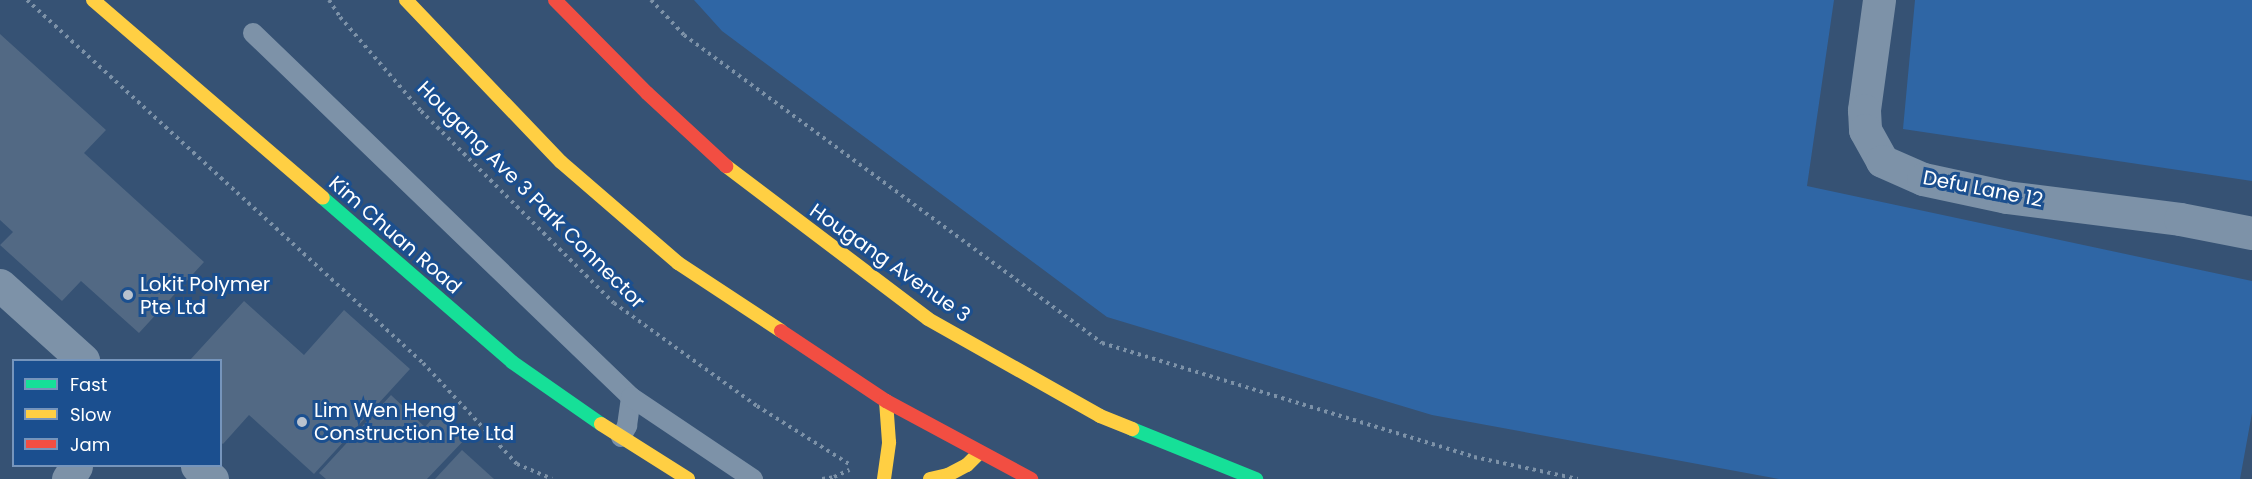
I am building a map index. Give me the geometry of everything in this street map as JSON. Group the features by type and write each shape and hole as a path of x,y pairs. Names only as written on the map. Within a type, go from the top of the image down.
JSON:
{"main road":[{"name":"Kim Chuan Road","path":"93,0 512,362 621,437 688,479"},
{"path":"406,0 561,162 678,263 886,400 979,453 1031,479"},
{"name":"Hougang Avenue 3","path":"555,0 647,93 738,177 928,319 1100,416 1256,479"},
{"path":"884,479 889,442 886,400"},
{"path":"930,479 948,476 967,465 979,453"}],"street":[{"name":"Defu Lane 12","path":"1879,0 1864,120 1865,130 1882,161 1923,179 2006,197 2180,219 2252,233"},
{"path":"0,285 82,359"},
{"path":"199,467 212,479"}],"lane":[{"path":"253,33 631,397 753,479"},
{"path":"621,437 627,426 631,397"}],"path":[{"path":"27,0 423,363 517,464 552,479"},
{"name":"Hougang Ave 3 Park Connector","path":"329,0 340,17 421,111 614,303 757,406 845,460 853,468 834,477 822,479"},
{"path":"651,0 684,35 1102,343 1474,457 1578,479"}],"shaded area":[{"path":"694,0 1834,0 1807,186 2252,281 2252,413 2240,479 1779,479 1432,415 1107,317 722,31"},
{"path":"1915,0 2252,0 2252,181 1903,129"}],"building":[{"path":"0,34 106,130 84,153 204,262 139,333 81,281 62,301 0,245 13,232 0,220"},
{"path":"244,301 304,355 344,310 410,369 314,474 249,415 222,443 222,359 191,359"},
{"path":"391,395 425,427 439,411 467,437 427,479 326,479 319,473"},
{"path":"462,450 494,479 435,479"}],"traffic: fast":[{"path":"323,198 512,362 601,424"},
{"path":"1132,429 1256,479"}],"traffic: slow":[{"path":"93,0 323,198"},
{"path":"406,0 561,162 678,263 781,331"},
{"path":"726,166 928,319 1100,416 1132,429"},
{"path":"884,479 889,442 886,401"},
{"path":"601,424 688,479"},
{"path":"930,479 948,475 967,465 979,453"}],"traffic: jam":[{"path":"555,0 647,93 726,166"},
{"path":"781,331 886,401 1031,479"}],"place":[{"name":"Lokit Polymer Pte Ltd","path":"128,295"},
{"name":"Lim Wen Heng Construction Pte Ltd","path":"302,422"}]}
